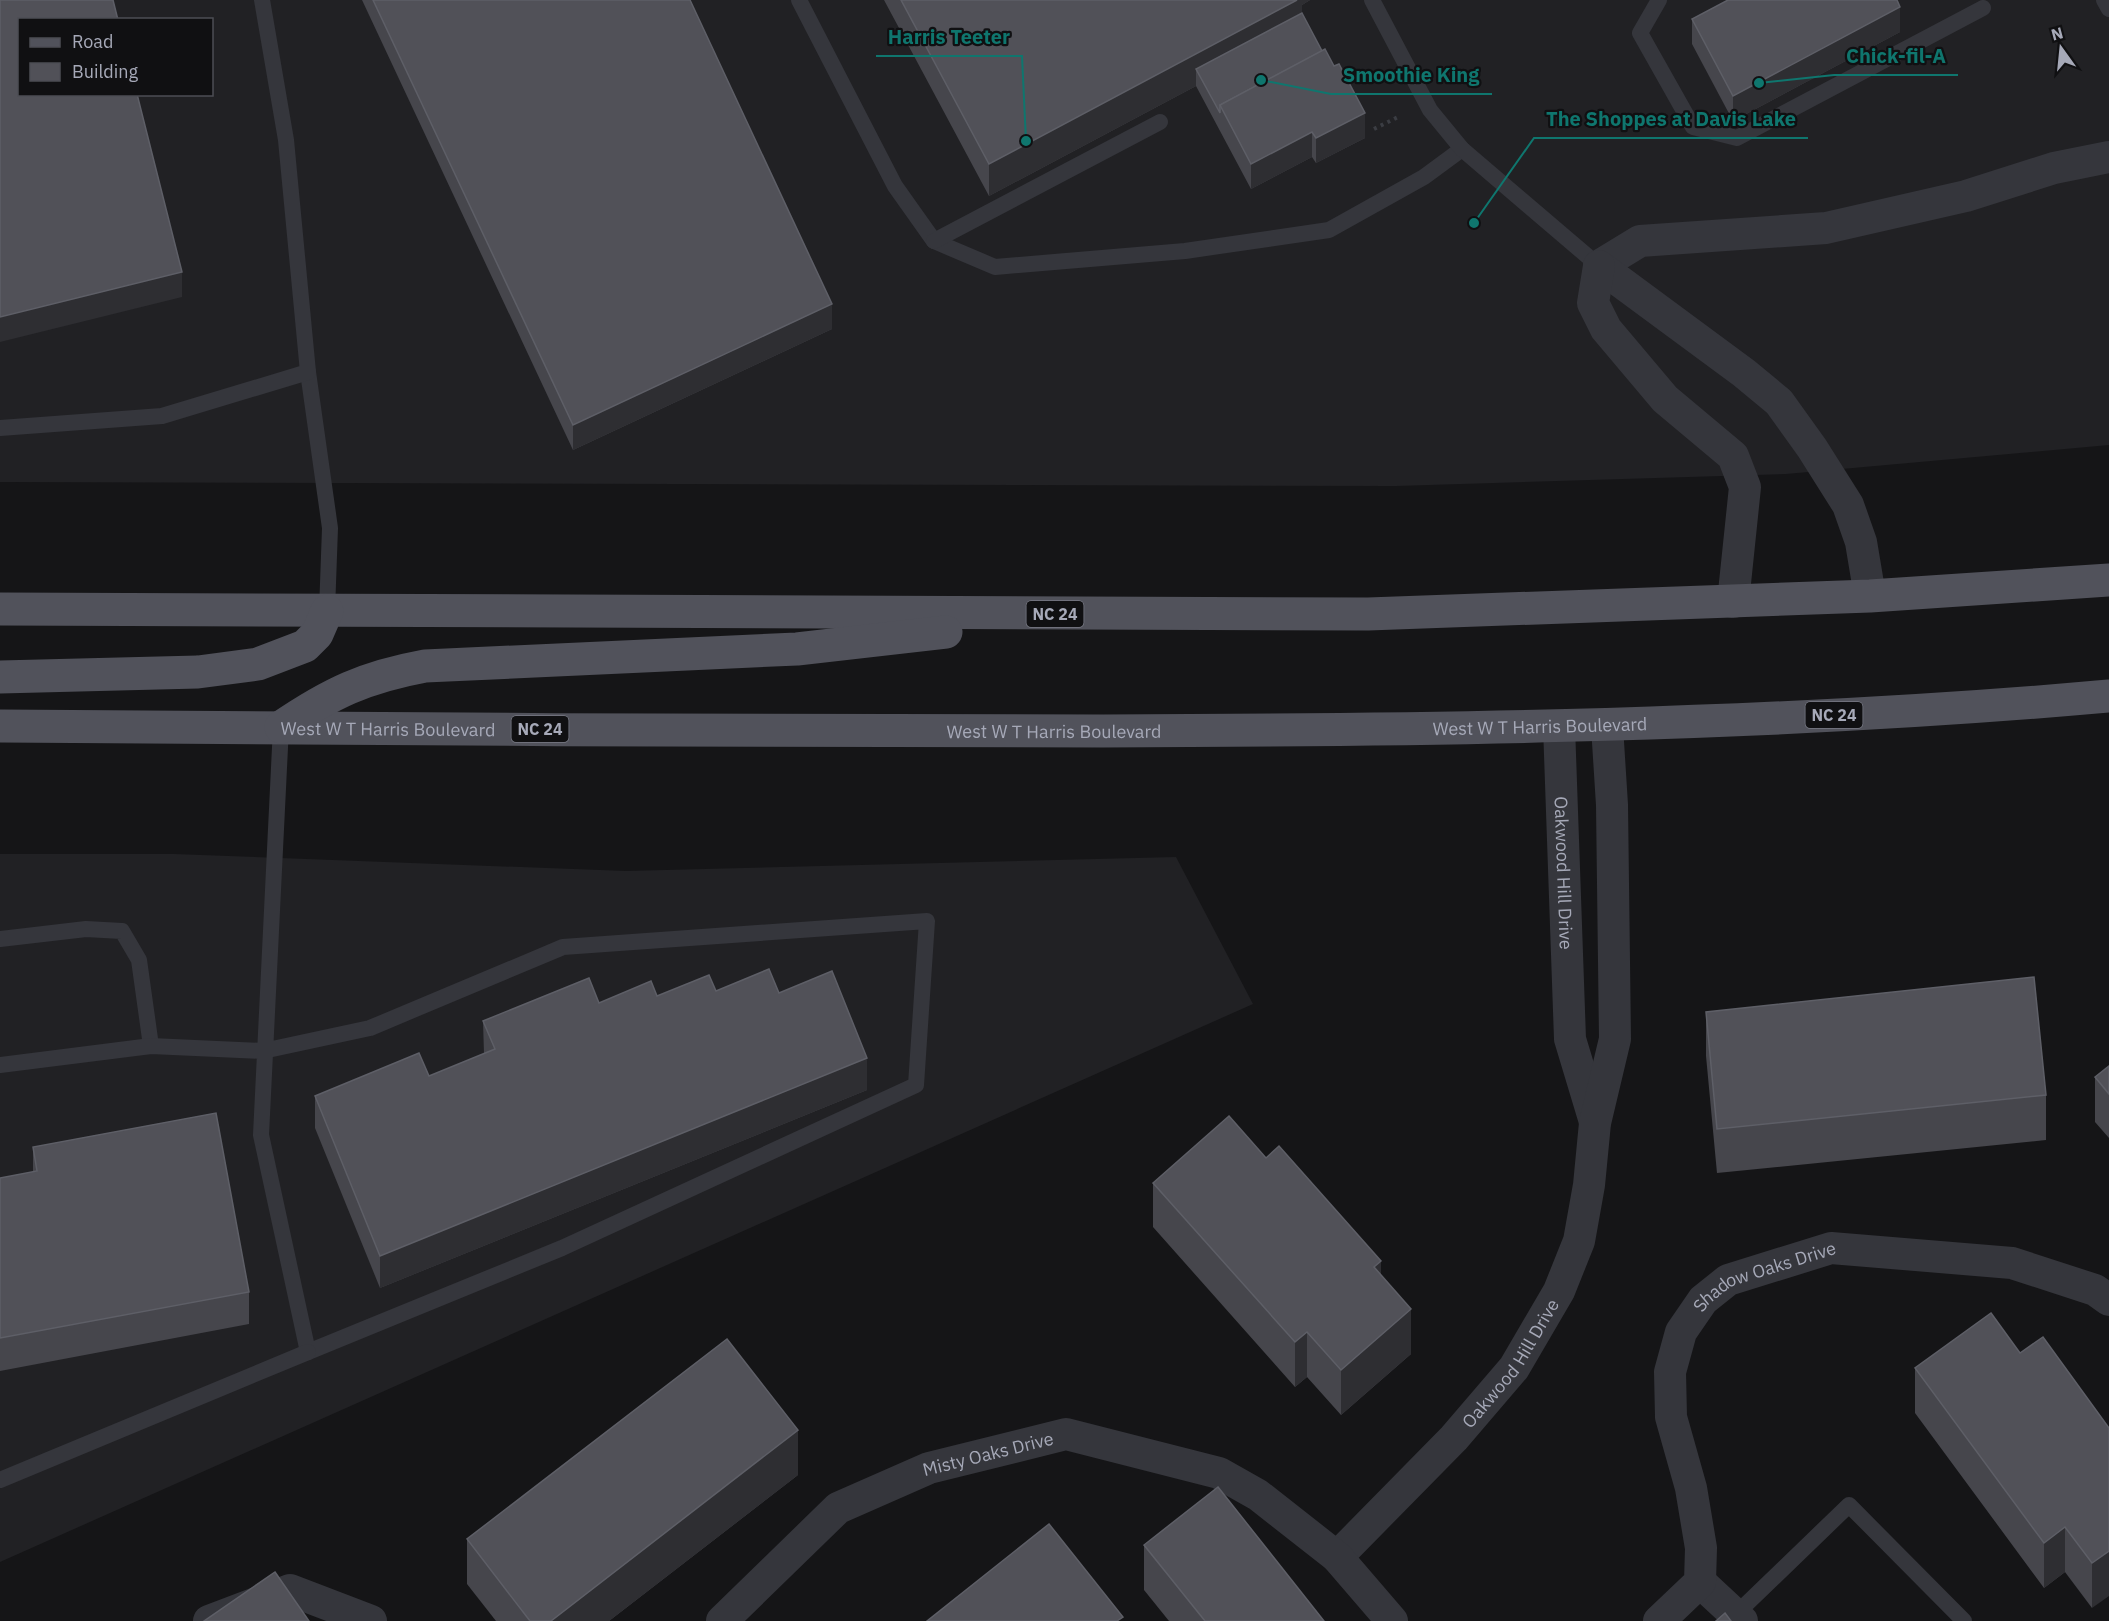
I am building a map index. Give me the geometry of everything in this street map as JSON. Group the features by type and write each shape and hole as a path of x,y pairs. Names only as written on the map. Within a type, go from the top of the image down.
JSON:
{"main road":[{"name":"NC 24","path":"0,609 1368,614 1870,596 2109,579"},
{"path":"0,677 198,672 239,668 285,656 305,646 317,634 327,611"},
{"path":"281,727 325,697 358,683 389,672 425,666 797,649 1093,614"},
{"name":"West W T Harris Boulevard","path":"0,726 885,732 1307,731 1607,726 1843,715 2109,696"}],"street":[{"path":"1733,602 1745,487 1733,456 1665,399 1612,336 1593,303 1599,266 1640,241 1826,228 1966,196 2054,168 2109,157"},
{"path":"1599,266 1744,373 1779,402 1812,448 1848,505 1861,542 1870,596"},
{"name":"Oakwood Hill Drive","path":"1559,726 1570,1039 1595,1123"},
{"name":"Oakwood Hill Drive","path":"1337,1557 1454,1438 1514,1368 1559,1291 1579,1241 1590,1185 1595,1123 1616,1039 1612,805 1607,726"},
{"name":"Shadow Oaks Drive","path":"1700,1582 1701,1548 1691,1488 1671,1416 1670,1372 1682,1332 1703,1300 1728,1280 1831,1248 2012,1263 2095,1290 2109,1300"},
{"name":"Misty Oaks Drive","path":"722,1621 838,1508 929,1468 1066,1434 1219,1473 1258,1495 1337,1557 1392,1621"},
{"path":"1659,1621 1700,1582 1739,1618"},
{"path":"209,1621 290,1590 371,1621"}],"lane":[{"path":"262,0 286,140 308,372 330,528 327,611"},
{"path":"799,0 895,186 934,240 995,267 1160,252 1329,230 1424,177 1462,149"},
{"path":"1372,0 1430,110 1462,149 1599,266"},
{"path":"1659,0 1640,33 1693,127 1737,138 1983,8"},
{"path":"2104,0 2109,9"},
{"path":"934,240 1160,122"},
{"path":"0,428 162,416 308,372"},
{"path":"281,727 263,1052 261,1135 308,1352"},
{"path":"0,1065 151,1046 263,1052 370,1028 563,947 927,921 916,1085 562,1248 0,1480"},
{"path":"0,939 86,929 122,931 139,960 151,1046"},
{"path":"1739,1618 1849,1504 1964,1621"}],"shaded area":[{"path":"0,0 2109,0 2109,445 1786,474 1396,486 0,482"},
{"path":"0,854 174,854 626,871 1176,857 1253,1004 0,1562"}],"building":[{"path":"0,0 113,0 118,18 18,18 18,96 138,96 182,272 0,317"},
{"path":"373,0 690,0 832,304 573,425"},
{"path":"901,0 1297,0 989,164"},
{"path":"1728,0 1897,0 1900,7 1733,96 1692,19"},
{"path":"1302,13 1322,51 1220,105 1220,113 1196,69"},
{"path":"1325,49 1334,66 1339,64 1365,113 1316,138 1312,132 1251,164 1220,105"},
{"path":"769,969 779,993 832,971 867,1058 380,1256 315,1096 419,1053 429,1076 495,1049 483,1021 589,978 599,1003 651,981 657,996 709,975 716,991"},
{"path":"2034,977 2046,1095 1717,1129 1706,1012"},
{"path":"2109,1066 2109,1094 2095,1077"},
{"path":"216,1113 249,1292 0,1338 0,1178 37,1171 33,1147"},
{"path":"1229,1116 1266,1158 1279,1146 1381,1261 1374,1267 1411,1309 1341,1370 1307,1332 1295,1342 1153,1183"},
{"path":"1991,1313 2020,1353 2043,1337 2109,1428 2109,1551 2092,1563 2065,1527 2044,1543 1915,1368"},
{"path":"727,1339 798,1430 551,1621 530,1621 467,1539"},
{"path":"1218,1487 1324,1621 1205,1621 1144,1545"},
{"path":"1049,1524 1123,1617 1117,1621 927,1621"},
{"path":"275,1572 309,1621 204,1621"},
{"path":"1725,1613 1731,1621 1716,1621"}],"place":[{"name":"Smoothie King","path":"1261,80"},
{"name":"Chick-fil-A","path":"1759,83"},
{"name":"Harris Teeter","path":"1026,141"},
{"name":"The Shoppes at Davis Lake","path":"1474,223"}]}
